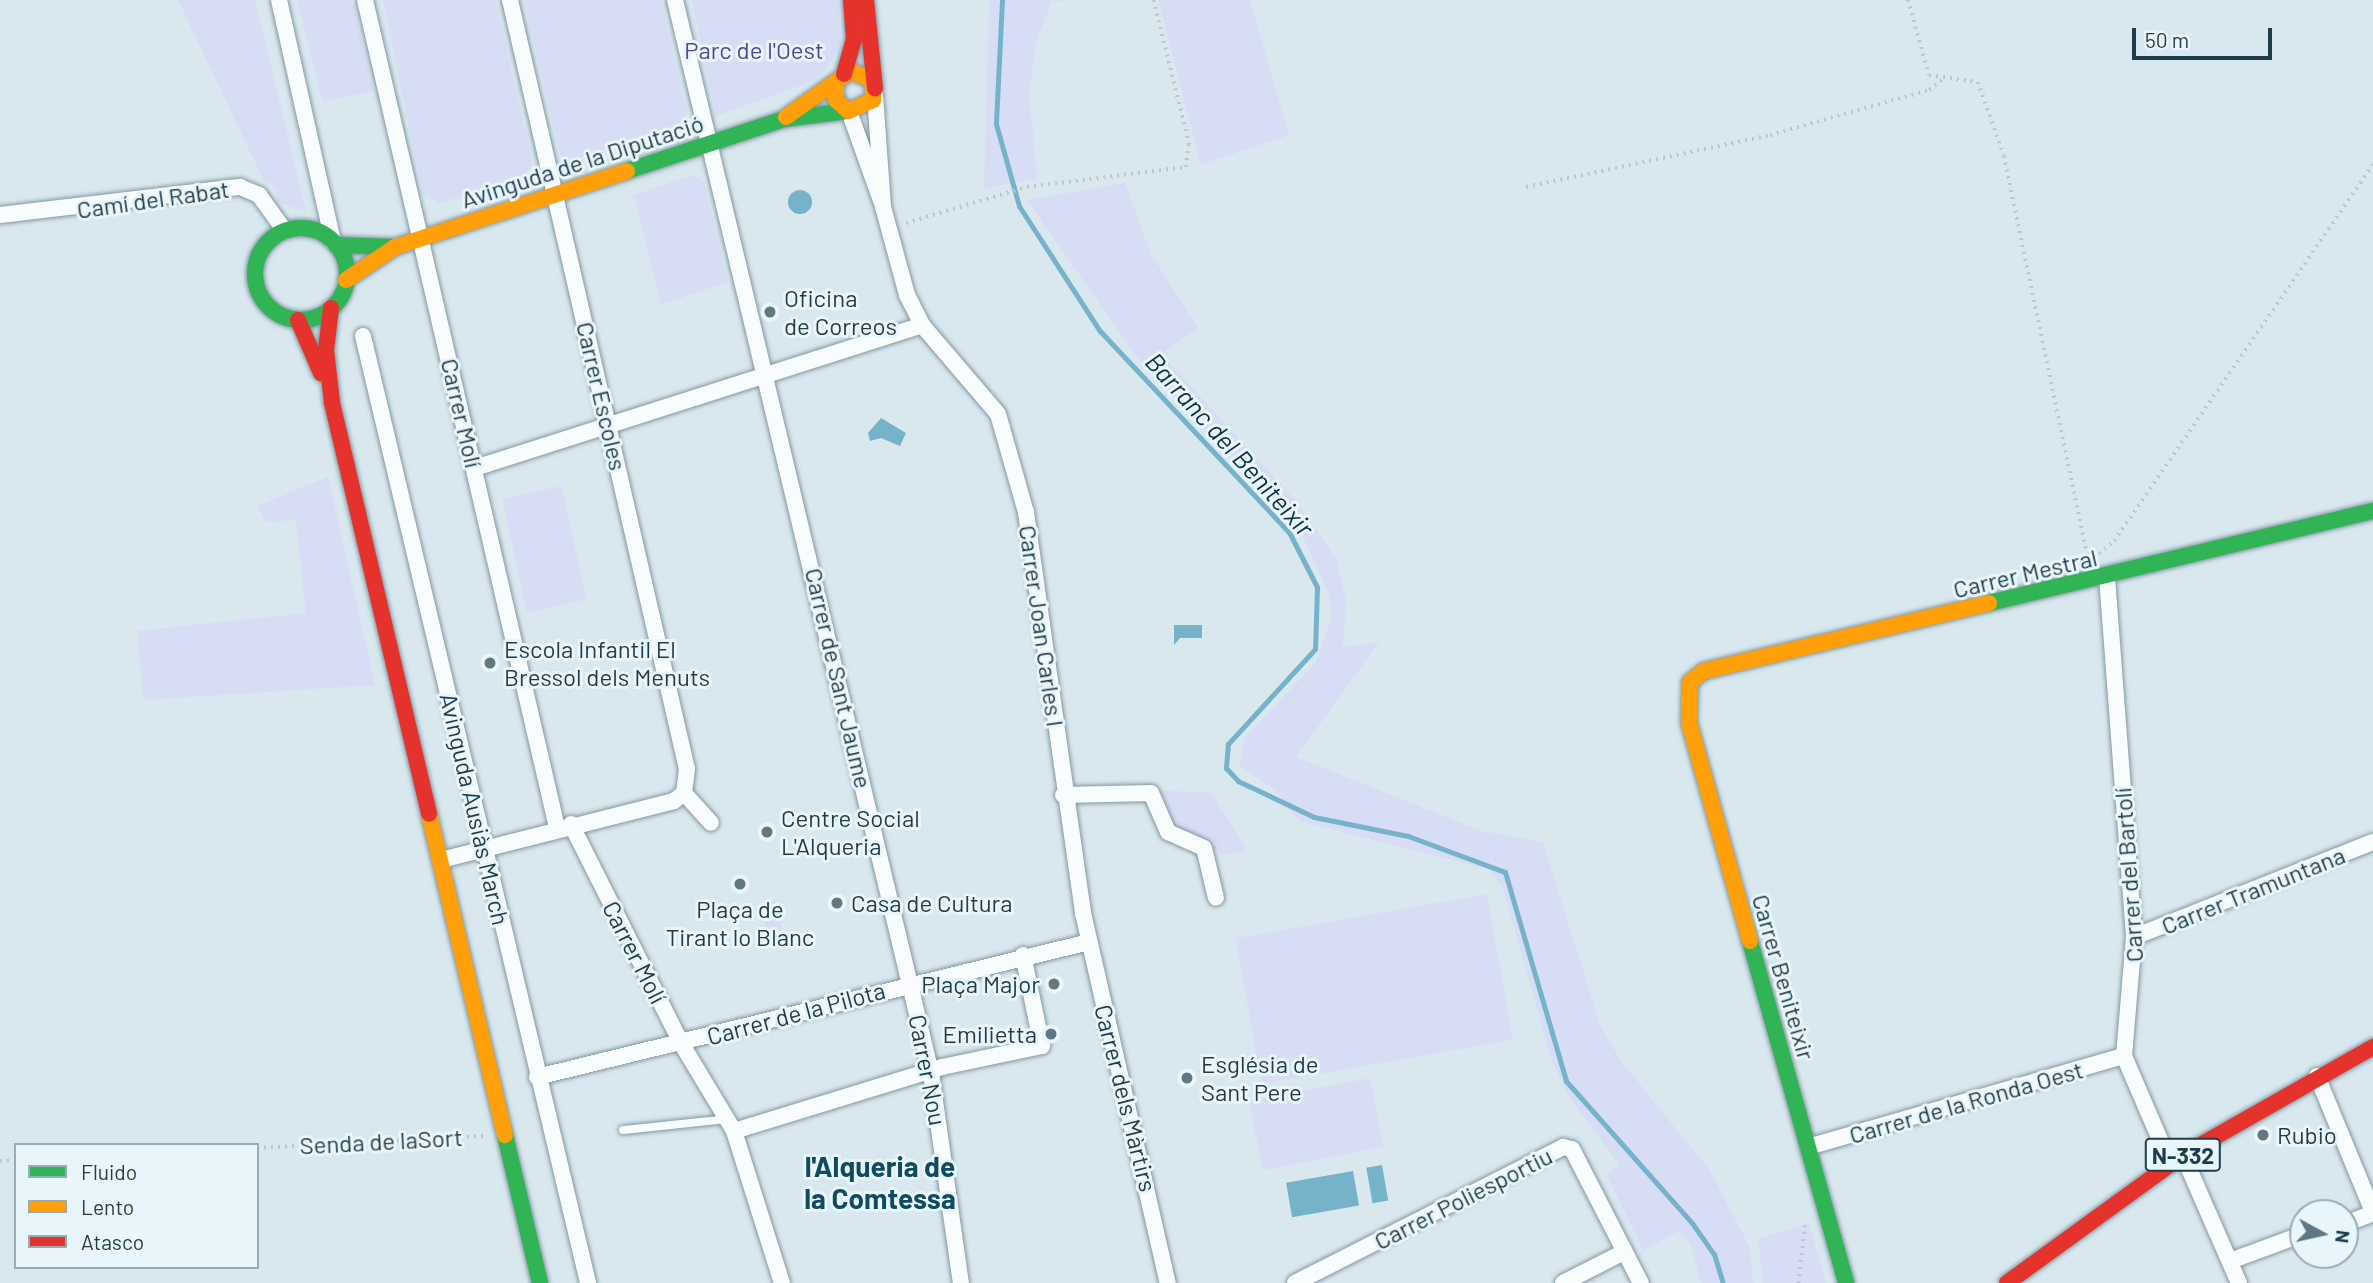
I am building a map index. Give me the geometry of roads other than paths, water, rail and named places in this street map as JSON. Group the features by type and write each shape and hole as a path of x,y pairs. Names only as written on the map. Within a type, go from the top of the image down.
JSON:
{"main road":[{"path":"851,0 854,40 840,79 836,100 848,111 866,108 875,92 866,0"},
{"path":"840,79 863,72 875,92"},
{"name":"Avinguda de la Diputació","path":"783,119 840,79"},
{"name":"Avinguda de la Diputació","path":"395,247 783,119 848,111"},
{"path":"331,403 298,320 265,304 256,281 259,256 285,231 310,230 334,243 395,247"},
{"path":"334,243 346,280"},
{"path":"395,247 346,280 331,308 326,350 331,403 540,1283"},
{"path":"298,320 331,308"},
{"name":"Carrer Mestral","path":"1690,682 1704,671 2107,577 2373,511"},
{"name":"Carrer Beniteixir","path":"1690,682 1689,722 1846,1283"},
{"name":"N-332","path":"2007,1283 2176,1159 2373,1047"}],"street":[{"path":"279,0 334,243"},
{"name":"Carrer Molí","path":"365,0 475,468 564,826 681,1043 731,1125 782,1283"},
{"name":"Carrer Escoles","path":"510,0 687,769 684,793"},
{"name":"Carrer de Sant Jaume","path":"675,0 707,144 768,374 910,983"},
{"name":"Carrer Joan Carles I","path":"875,92 887,229 922,325 1002,423 1038,570 1063,795 1083,913"},
{"name":"Carrer Joan Carles I","path":"848,111 883,207"},
{"name":"Camí del Rabat","path":"0,215 240,187 259,195 285,231"},
{"path":"475,468 922,325"},
{"name":"Avinguda Ausiàs March","path":"363,335 588,1283"},
{"name":"Carrer del Bartolí","path":"2107,577 2134,937 2124,1056 2239,1283"},
{"path":"441,860 564,826 674,800 684,793 711,823"},
{"path":"1063,795 1151,793 1168,832 1205,848 1216,898"},
{"name":"Carrer Tramuntana","path":"2134,937 2373,842"},
{"name":"Carrer dels Màrtirs","path":"1083,913 1168,1283"},
{"path":"731,1125 1042,1046 1036,1014 1019,956 1089,942"},
{"name":"Carrer de la Pilota","path":"537,1077 1019,956"},
{"name":"Carrer Nou","path":"910,983 931,1073 961,1283"},
{"name":"Carrer de la Ronda Oest","path":"1808,1147 2124,1056"},
{"path":"2318,1076 2372,1209"},
{"name":"Carrer Poliesportiu","path":"1295,1283 1563,1147 1572,1149 1641,1283"},
{"path":"2230,1261 2289,1239"},
{"path":"1563,1283 1624,1252"}],"lane":[{"path":"622,1130 731,1125"}],"water":[{"path":"800,190 809,193 812,202 809,211 800,214 791,211 788,202 791,193"},
{"path":"881,418 906,433 900,446 881,438 870,441 868,433"},
{"path":"1174,625 1202,625 1202,638 1180,638 1174,645"},
{"path":"1382,1165 1388,1200 1372,1203 1366,1168"},
{"path":"1353,1171 1359,1205 1292,1217 1286,1183"}],"waterway":[{"name":"Barranc del Beniteixir","path":"1002,0 996,124 1019,206 1100,331 1289,532 1317,587 1315,649 1228,744 1226,768 1238,781 1314,817 1408,836 1505,872 1566,1081 1692,1223 1714,1254 1723,1283"}],"place":[{"name":"Oficina de Correos","path":"770,312"},
{"name":"Escola Infantil El Bressol dels Menuts","path":"490,663"},
{"name":"Centre Social L'Alqueria","path":"767,832"},
{"name":"Plaça de Tirant lo Blanc","path":"740,884"},
{"name":"Casa de Cultura","path":"837,903"},
{"name":"Plaça Major","path":"1054,984"},
{"name":"Emilietta","path":"1051,1034"},
{"name":"Església de Sant Pere","path":"1187,1078"},
{"name":"Rubio","path":"2263,1135"}],"district":[{"name":"l'Alqueria de la Comtessa","path":"880,1182"}],"park label":[{"name":"Parc de l'Oest","path":"754,50"}]}
